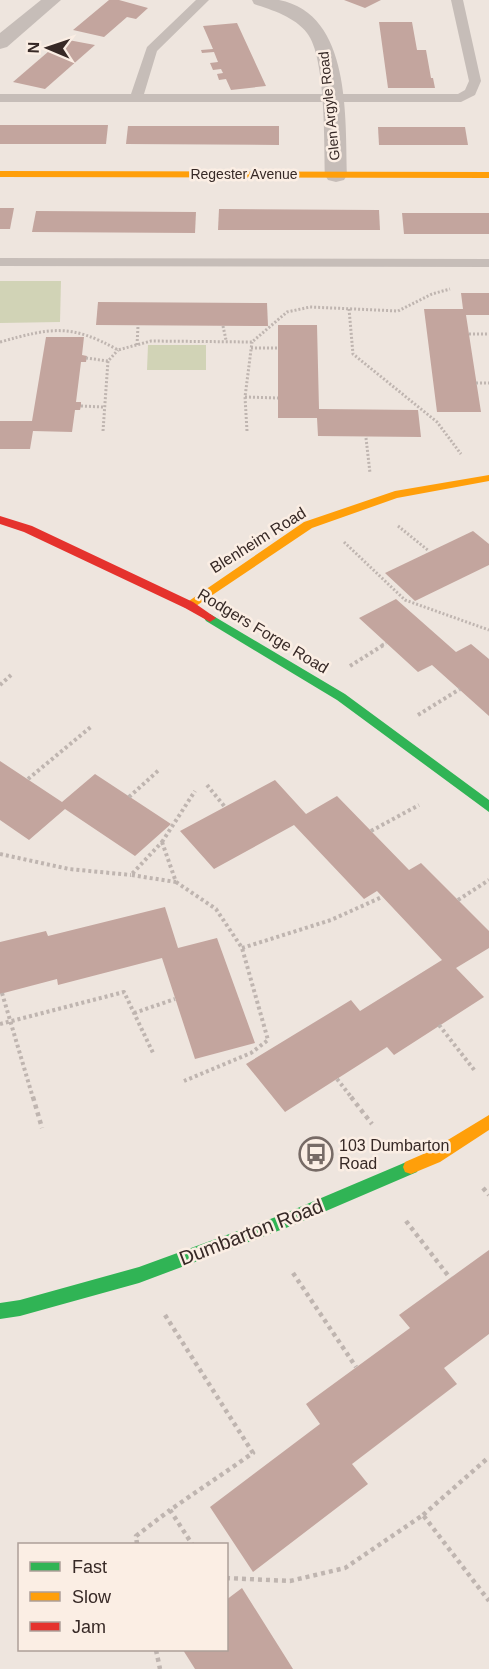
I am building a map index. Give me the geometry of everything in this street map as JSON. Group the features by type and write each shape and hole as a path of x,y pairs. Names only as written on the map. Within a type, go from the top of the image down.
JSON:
{"street":[{"path":"0,43 52,0"},
{"name":"Glen Argyle Road","path":"261,0 289,10 306,20 318,33 324,49 331,99 336,175"},
{"name":"Regester Avenue","path":"0,174 489,175"},
{"name":"Blenheim Road","path":"189,605 308,525 395,495 489,478"},
{"name":"Rodgers Forge Road","path":"0,520 28,529 189,605 341,697 489,807"},
{"name":"Dumbarton Road","path":"0,1311 20,1308 140,1275 285,1221 434,1156 489,1122"}],"lane":[{"path":"135,98 151,50 203,0"},
{"path":"0,98 461,98 470,92 475,81 457,0"},
{"path":"0,262 489,263"}],"path":[{"path":"247,431 245,397 252,342 287,312 310,307 398,311 432,294 452,288"},
{"path":"349,309 353,354 437,422 462,455"},
{"path":"137,345 138,326"},
{"path":"223,326 226,340"},
{"path":"0,342 30,334 62,331 85,333 118,350"},
{"path":"469,334 489,334"},
{"path":"103,431 108,361 118,350 151,341 252,342"},
{"path":"251,348 278,348"},
{"path":"86,358 108,361"},
{"path":"476,383 489,383"},
{"path":"245,397 278,398"},
{"path":"81,406 103,407"},
{"path":"366,438 370,473"},
{"path":"393,521 429,551"},
{"path":"343,542 405,600 489,630"},
{"path":"342,671 386,643"},
{"path":"0,685 11,675"},
{"path":"418,715 459,689"},
{"path":"28,779 92,726"},
{"path":"129,796 160,769"},
{"path":"207,785 225,807"},
{"path":"131,875 162,842 195,791"},
{"path":"371,831 419,805"},
{"path":"162,842 177,882"},
{"path":"0,854 69,869 177,882 216,909 242,948 268,1040 251,1053 184,1081"},
{"path":"458,900 489,880"},
{"path":"242,948 310,927 362,908 382,897"},
{"path":"0,1024 124,992 154,1055"},
{"path":"2,993 42,1128"},
{"path":"134,1013 175,999"},
{"path":"439,1025 476,1071"},
{"path":"337,1079 372,1124"},
{"path":"483,1188 489,1195"},
{"path":"406,1221 450,1278"},
{"path":"293,1273 357,1367"},
{"path":"137,1543 136,1536 253,1453 165,1315"},
{"path":"228,1578 290,1581 345,1568 423,1515 489,1457"},
{"path":"171,1510 191,1543"},
{"path":"423,1515 489,1601"},
{"path":"156,1651 160,1669"}],"green space":[{"path":"0,281 61,281 60,322 0,323"},
{"path":"148,345 206,345 206,370 147,370"}],"building":[{"path":"109,0 119,0 148,8 136,19 127,17 104,37 73,30"},
{"path":"344,0 381,0 365,8"},
{"path":"379,22 412,22 417,50 426,50 435,88 388,88"},
{"path":"237,23 266,86 231,90 226,79 219,80 217,74 223,73 221,69 213,70 210,63 218,62 214,52 202,53 201,50 213,49 203,26"},
{"path":"63,39 95,45 45,89 13,82"},
{"path":"0,125 108,125 106,144 0,144"},
{"path":"128,126 279,126 279,145 126,144"},
{"path":"378,127 465,127 468,145 379,145"},
{"path":"0,208 14,208 10,229 0,229"},
{"path":"219,209 379,210 380,230 218,230"},
{"path":"36,211 196,212 195,233 32,232"},
{"path":"402,213 489,213 489,234 404,234"},
{"path":"461,293 489,293 489,315 466,315 481,412 437,412 424,309 463,309"},
{"path":"98,302 267,303 268,326 96,325"},
{"path":"278,325 317,325 319,409 418,410 421,437 318,436 317,418 278,418"},
{"path":"46,337 84,337 82,355 87,356 86,362 81,362 76,402 81,402 81,406 80,410 75,410 72,432 33,431 30,449 0,449 0,421 32,421"},
{"path":"473,531 489,544 489,565 415,601 385,573"},
{"path":"396,599 456,652 471,644 489,659 489,716 432,665 418,672 359,618"},
{"path":"0,761 62,802 95,774 171,824 135,856 65,809 29,840 0,820"},
{"path":"275,780 306,814 337,796 409,870 421,863 489,931 489,948 456,968 484,997 394,1055 387,1047 285,1112 246,1064 351,1000 360,1011 442,960 377,891 364,899 294,825 214,869 180,831"},
{"path":"165,907 178,948 217,938 255,1043 195,1059 162,958 58,985 57,979 0,994 0,942 46,931 48,936"},
{"path":"489,1250 489,1334 444,1368 457,1384 352,1464 368,1484 253,1572 210,1507 320,1424 306,1404 410,1328 399,1315"},
{"path":"242,1588 293,1669 195,1669 184,1651 228,1651 228,1598"}],"traffic: fast":[{"path":"210,618 341,697 489,807"},
{"path":"0,1311 20,1308 139,1275 285,1221 411,1167"}],"traffic: slow":[{"path":"0,174 489,175"},
{"path":"189,605 308,525 395,495 489,478"},
{"path":"411,1167 434,1157 489,1122"}],"traffic: jam":[{"path":"0,520 28,529 189,605 210,618"}],"place":[{"name":"103 Dumbarton Road","path":"316,1154"}]}
